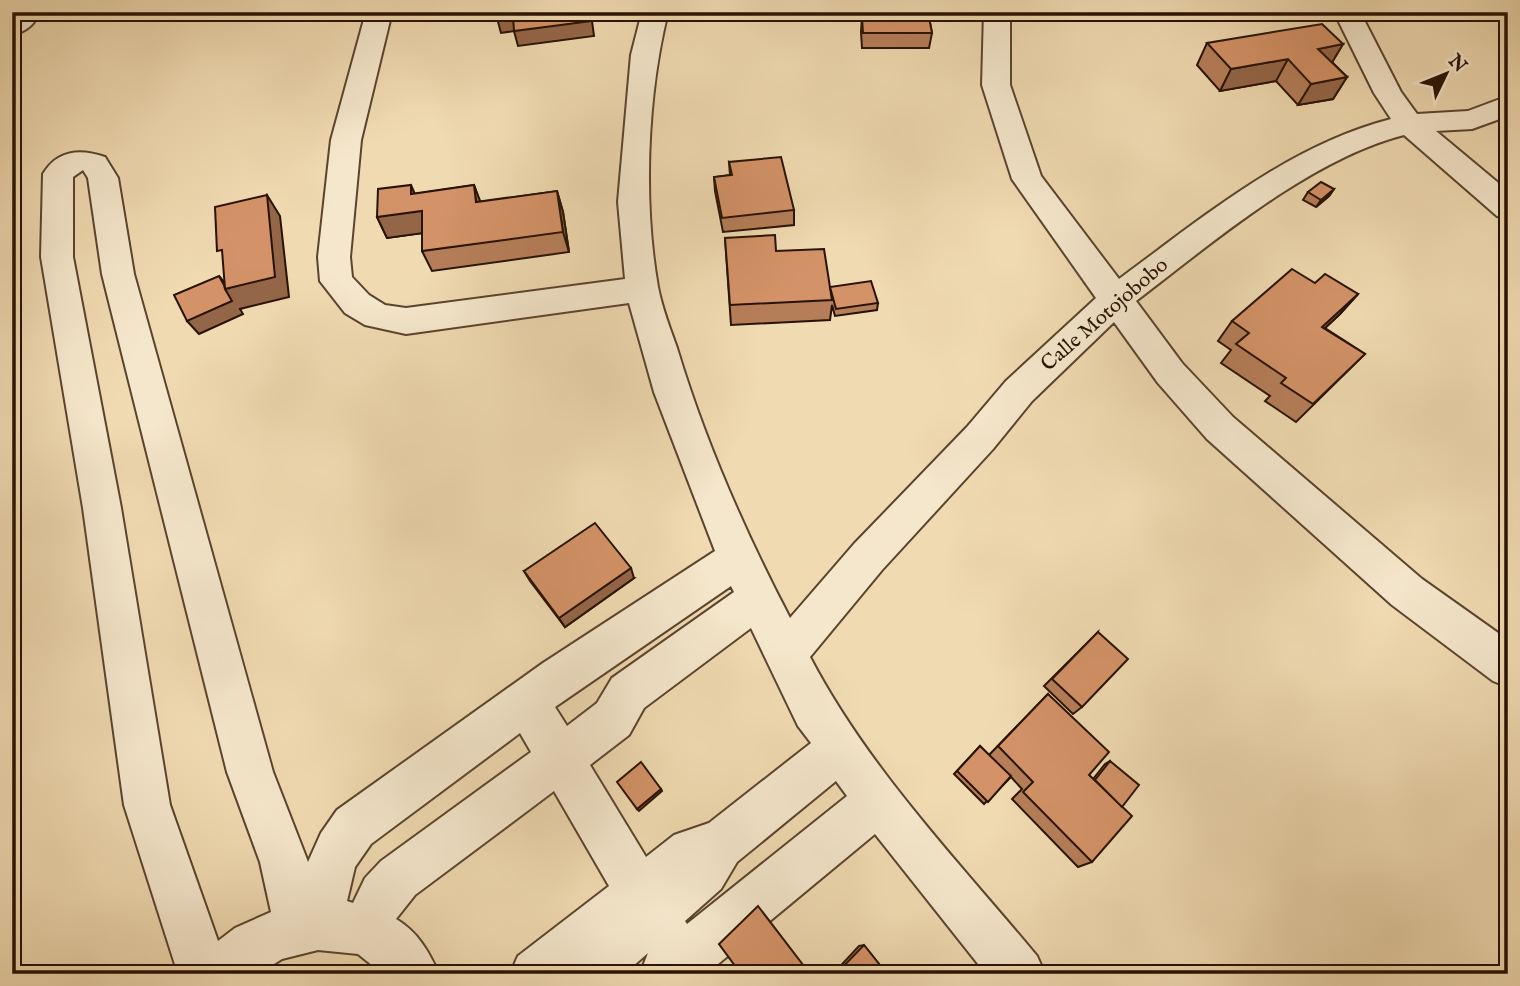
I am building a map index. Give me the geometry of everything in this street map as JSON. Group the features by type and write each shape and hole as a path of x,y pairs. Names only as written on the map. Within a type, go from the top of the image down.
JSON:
{"street":[{"path":"12,27 24,18 26,12"},
{"path":"379,12 346,140 334,257 336,281 357,304 377,316 406,321 642,289"},
{"path":"655,12 644,55 632,202 642,289 673,392 738,558 814,710 878,801 1019,974"},
{"path":"997,12 996,85 1027,179 1170,373 1220,428 1407,592 1508,666"},
{"path":"1347,12 1388,93 1409,124 1508,208"},
{"name":"Calle Motojobobo","path":"787,653 868,557 980,438 1018,391 1117,298 1216,223 1302,167 1378,132 1409,124 1472,120 1508,106"},
{"path":"204,974 146,805 102,508 57,257 58,174 68,165 83,160 95,164 103,178 118,274 250,772 284,862 331,926 398,952 413,974"},
{"path":"220,974 251,947 331,926 382,895 545,732 738,558"},
{"path":"331,926 329,870 338,846 354,827 545,732 613,719 628,693 758,599"},
{"path":"545,732 648,904 674,967 878,801"},
{"path":"536,974 704,872 720,845 840,748"},
{"path":"585,974 648,904"}],"building":[{"path":"496,12 590,12 592,21 514,31 513,16 497,18"},
{"path":"893,12 928,12 932,33 863,33 862,17 894,17"},
{"path":"1322,24 1343,44 1318,49 1347,77 1311,84 1288,59 1231,69 1207,43"},
{"path":"781,157 794,210 722,218 714,177 732,175 729,162"},
{"path":"1321,182 1334,189 1321,200 1308,192"},
{"path":"411,185 411,194 474,185 476,202 557,191 563,232 422,251 422,211 377,217 378,189"},
{"path":"267,195 275,277 225,289 222,250 217,251 215,207"},
{"path":"775,235 776,251 824,249 832,300 730,305 725,238"},
{"path":"1292,269 1315,283 1325,274 1358,294 1322,327 1365,354 1313,404 1281,383 1286,378 1236,344 1249,333 1232,321"},
{"path":"219,276 232,301 187,321 174,295"},
{"path":"871,281 878,303 836,309 830,287"},
{"path":"595,523 631,568 559,618 524,571"},
{"path":"1098,632 1128,659 1082,707 1052,679"},
{"path":"1048,694 1109,752 1089,775 1132,816 1092,862 1023,792 1033,782 998,746"},
{"path":"980,746 1011,776 988,802 957,771"},
{"path":"1110,761 1139,785 1122,807 1095,780"},
{"path":"641,762 661,789 637,809 617,782"},
{"path":"758,906 810,974 741,974 719,944"},
{"path":"864,945 887,974 836,974"}]}
